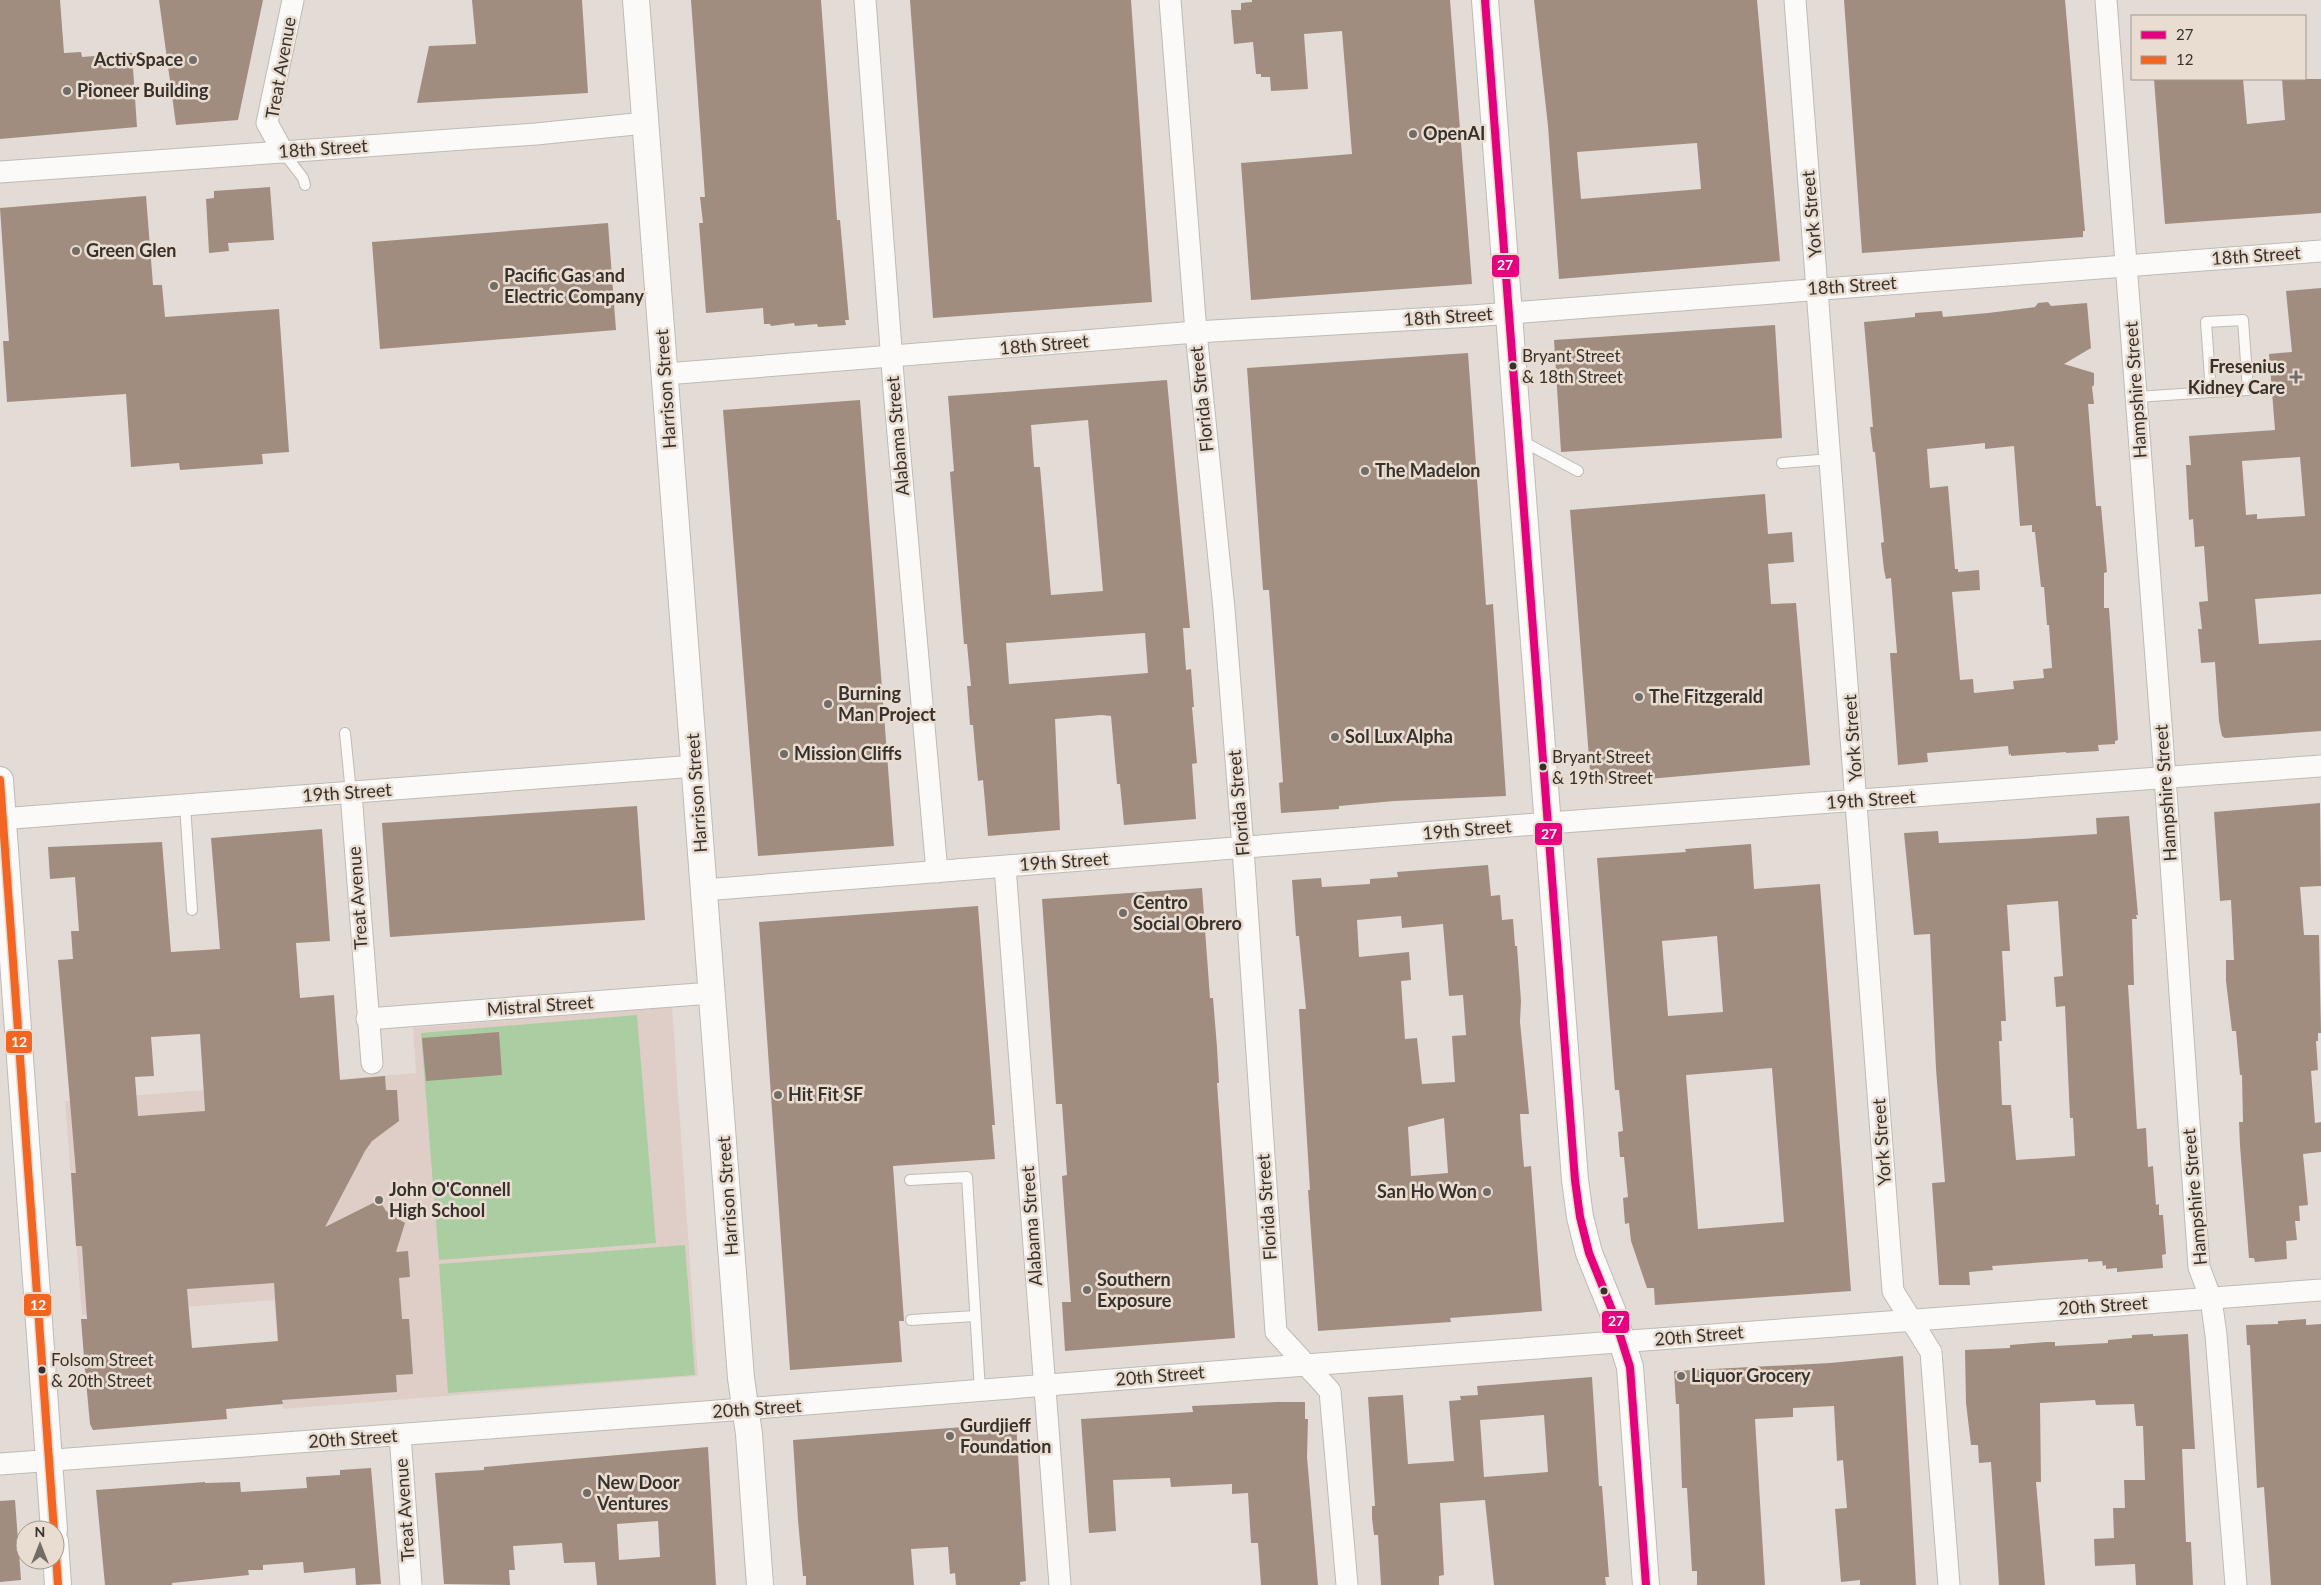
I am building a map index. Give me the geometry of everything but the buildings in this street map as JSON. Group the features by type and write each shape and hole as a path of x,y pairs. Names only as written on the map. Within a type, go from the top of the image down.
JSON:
{"street":[{"name":"Treat Avenue","path":"283,152 267,123 293,0"},
{"name":"Harrison Street","path":"636,0 741,1378 746,1409 760,1585"},
{"name":"Alabama Street","path":"865,0 891,357 937,872"},
{"name":"Florida Street","path":"1170,0 1196,332 1224,609 1243,848 1276,1332 1305,1366 1330,1391 1332,1398 1347,1585"},
{"path":"1485,0 1575,1180 1589,1253 1630,1367 1646,1585"},
{"name":"York Street","path":"1795,0 1858,802 1893,1291 1931,1352 1949,1585"},
{"name":"Hampshire Street","path":"2106,0 2165,778 2199,1268 2210,1299 2216,1335 2236,1585"},
{"name":"18th Street","path":"0,172 536,134 645,123"},
{"name":"18th Street","path":"665,374 1196,332 1509,313 2321,251"},
{"name":"19th Street","path":"2,819 695,766"},
{"name":"19th Street","path":"704,890 1549,823 1858,802 2321,766"},
{"path":"0,780 53,1520"},
{"name":"Treat Avenue","path":"351,793 372,1064"},
{"name":"Alabama Street","path":"1005,867 1060,1585"},
{"name":"Mistral Street","path":"368,1019 712,993"},
{"name":"20th Street","path":"0,1464 746,1409 1910,1319 2321,1290"},
{"name":"Treat Avenue","path":"400,1435 411,1585"},
{"path":"57,1570 58,1585"}],"lane":[{"name":"Treat Avenue","path":"283,152 303,178 305,186"},
{"path":"2137,397 2248,390 2243,320 2206,322 2211,392"},
{"path":"1519,440 1578,471"},
{"path":"1782,463 1831,459"},
{"name":"Treat Avenue","path":"344,732 351,793"},
{"path":"185,805 192,910"},
{"path":"910,1180 967,1177 980,1391"},
{"path":"911,1320 975,1316"}],"shaded area":[{"name":"John O'Connell High School","path":"672,1007 698,1376 283,1409 274,1300 82,1315 65,1101 416,1073 413,1028"}],"green space":[{"path":"637,1015 656,1243 439,1260 421,1033"},
{"path":"685,1245 695,1375 448,1393 439,1264"}],"transit line":[{"name":"27","path":"1485,0 1575,1180 1580,1217 1589,1253 1612,1310 1630,1367 1646,1585"},
{"name":"12","path":"0,780 53,1520"},
{"name":"12","path":"57,1570 58,1585"}],"place":[{"name":"ActivSpace","path":"193,60"},
{"name":"Pioneer Building","path":"67,91"},
{"name":"OpenAI","path":"1413,134"},
{"name":"Green Glen","path":"76,251"},
{"name":"Pacific Gas and Electric Company","path":"494,286"},
{"name":"Bryant Street & 18th Street","path":"1513,366"},
{"name":"Fresenius Kidney Care","path":"2296,377"},
{"name":"The Madelon","path":"1365,471"},
{"name":"The Fitzgerald","path":"1639,697"},
{"name":"Burning Man Project","path":"828,704"},
{"name":"Sol Lux Alpha","path":"1335,737"},
{"name":"Mission Cliffs","path":"784,754"},
{"name":"Bryant Street & 19th Street","path":"1543,767"},
{"name":"Centro Social Obrero","path":"1123,913"},
{"name":"Hit Fit SF","path":"778,1095"},
{"name":"San Ho Won","path":"1487,1192"},
{"name":"John O'Connell High School","path":"379,1200"},
{"name":"Southern Exposure","path":"1087,1290"},
{"name":"Folsom Street & 20th Street","path":"42,1370"},
{"name":"Liquor Grocery","path":"1681,1376"},
{"name":"Gurdjieff Foundation","path":"950,1436"},
{"name":"New Door Ventures","path":"587,1493"}]}
